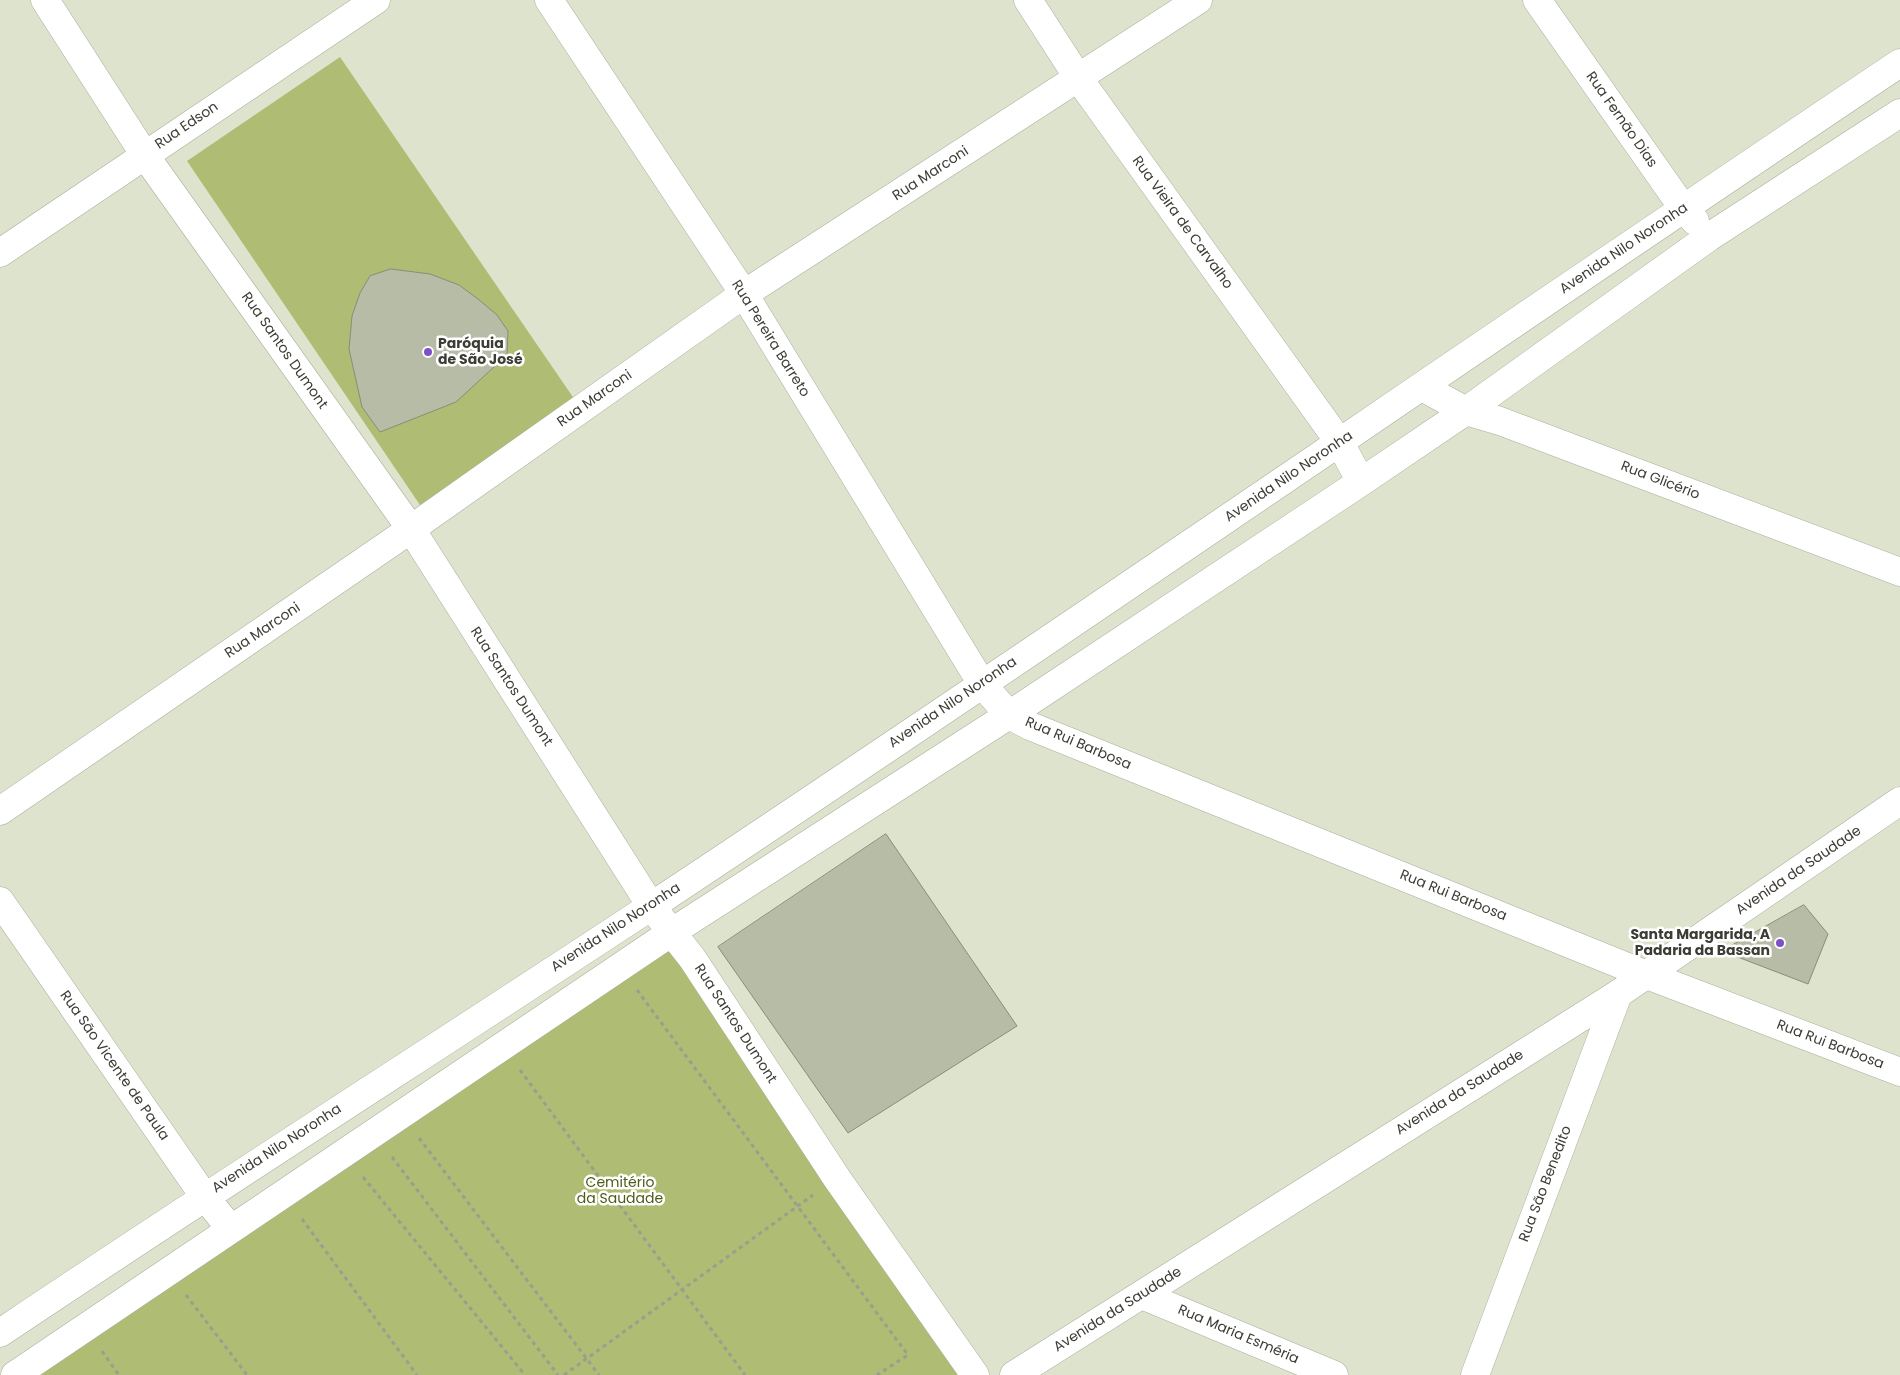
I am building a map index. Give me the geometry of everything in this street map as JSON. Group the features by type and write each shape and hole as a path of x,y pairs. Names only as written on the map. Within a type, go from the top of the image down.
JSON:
{"street":[{"name":"Rua Santos Dumont","path":"45,0 144,154 411,529 651,906 692,958 838,1180 975,1375"},
{"name":"Rua Edson","path":"0,253 144,154 376,0"},
{"name":"Rua Pereira Barreto","path":"549,0 744,294 982,684 1008,715"},
{"name":"Rua Vieira de Carvalho","path":"1028,0 1079,79 1340,444 1360,482"},
{"name":"Rua Marconi","path":"0,811 411,529 744,294 1079,79 1198,0"},
{"name":"Rua Fernão Dias","path":"1537,0 1683,208 1709,237"},
{"name":"Avenida Nilo Noronha","path":"0,1334 204,1196 651,906 1340,444 1683,208 1900,63"},
{"path":"15,1375 672,932 1008,715 1360,482 1466,411 1709,237 1900,113"},
{"name":"Rua Glicério","path":"1422,387 1466,411 1500,421 1900,572"},
{"name":"Rua Rui Barbosa","path":"1008,715 1030,726 1647,975 1900,1072"},
{"name":"Avenida da Saudade","path":"1014,1375 1618,994 1900,801"},
{"name":"Rua São Vicente de Paula","path":"0,901 204,1196 231,1229"},
{"name":"Rua São Benedito","path":"1475,1375 1618,994"},
{"name":"Rua Maria Esméria","path":"1142,1295 1334,1375"}],"path":[{"path":"633,985 908,1355 877,1375"},
{"path":"516,1065 745,1375"},
{"path":"416,1134 599,1375"},
{"path":"388,1152 558,1375"},
{"path":"359,1172 525,1375"},
{"path":"564,1375 797,1204 838,1180"},
{"path":"298,1214 417,1375"},
{"path":"183,1292 247,1375"},
{"path":"100,1348 119,1375"}],"green space":[{"path":"340,57 577,403 420,505 187,161"},
{"name":"Cemitério da Saudade","path":"671,935 960,1375 20,1375"}],"building":[{"name":"Paróquia de São José","path":"391,269 430,274 459,285 478,299 497,315 508,331 507,355 456,402 380,432 362,407 349,349 352,316 360,293 370,276"},
{"path":"886,834 1017,1026 848,1133 718,947"},
{"name":"Santa Margarida, A Padaria da Bassan","path":"1804,905 1828,934 1808,984 1722,951"}],"place":[{"name":"Paróquia de São José","path":"428,352"},
{"name":"Santa Margarida, A Padaria da Bassan","path":"1780,943"}]}
